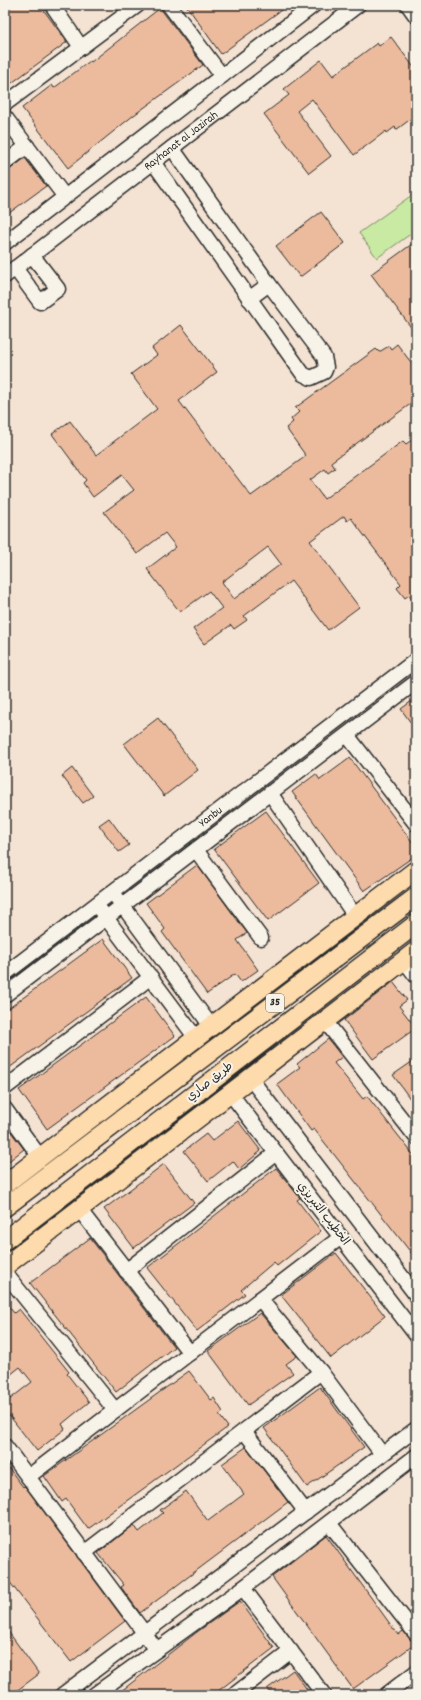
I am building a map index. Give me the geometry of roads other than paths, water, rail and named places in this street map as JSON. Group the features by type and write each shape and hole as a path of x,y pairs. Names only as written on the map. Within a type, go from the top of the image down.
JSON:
{"main road":[{"path":"5,1184 416,870"},
{"name":"طريق صاري","path":"5,1208 416,897"},
{"name":"طريق صاري","path":"5,1240 416,924"},
{"path":"5,1266 410,956"}],"street":[{"path":"52,5 81,47"},
{"path":"5,104 138,5"},
{"path":"169,5 222,76"},
{"path":"5,243 314,5"},
{"name":"Rayhanat al Jazirah","path":"10,272 358,5"},
{"path":"408,5 416,16"},
{"path":"5,117 65,197"},
{"path":"5,163 27,146"},
{"path":"153,162 303,374 311,378 324,372 326,367 324,357 269,284 172,148"},
{"path":"10,272 40,302 58,289 32,255"},
{"path":"249,299 269,284"},
{"name":"Yanbu","path":"5,974 416,660"},
{"name":"Yanbu","path":"5,995 416,682"},
{"path":"347,735 416,824"},
{"path":"270,793 355,916"},
{"path":"196,850 261,938"},
{"path":"112,892 211,1026"},
{"path":"96,904 196,1038"},
{"path":"410,956 416,976"},
{"path":"5,1088 151,977"},
{"path":"326,1021 416,1136"},
{"name":"الخطيب التبريزي","path":"250,1078 416,1294"},
{"name":"الخطيب التبريزي","path":"230,1093 416,1335"},
{"path":"7,1116 40,1157"},
{"path":"126,1271 276,1153"},
{"path":"79,1209 190,1353"},
{"path":"28,1477 341,1237"},
{"path":"5,1273 115,1410"},
{"path":"260,1299 320,1372 382,1454"},
{"path":"84,1553 320,1372"},
{"path":"62,1695 416,1429"},
{"path":"244,1431 306,1512"},
{"path":"5,1446 157,1650"},
{"path":"94,1695 243,1588 416,1456"},
{"path":"329,1522 416,1634"},
{"path":"243,1588 324,1695"},
{"path":"234,1695 291,1651"},
{"path":"386,1695 416,1672"}]}
